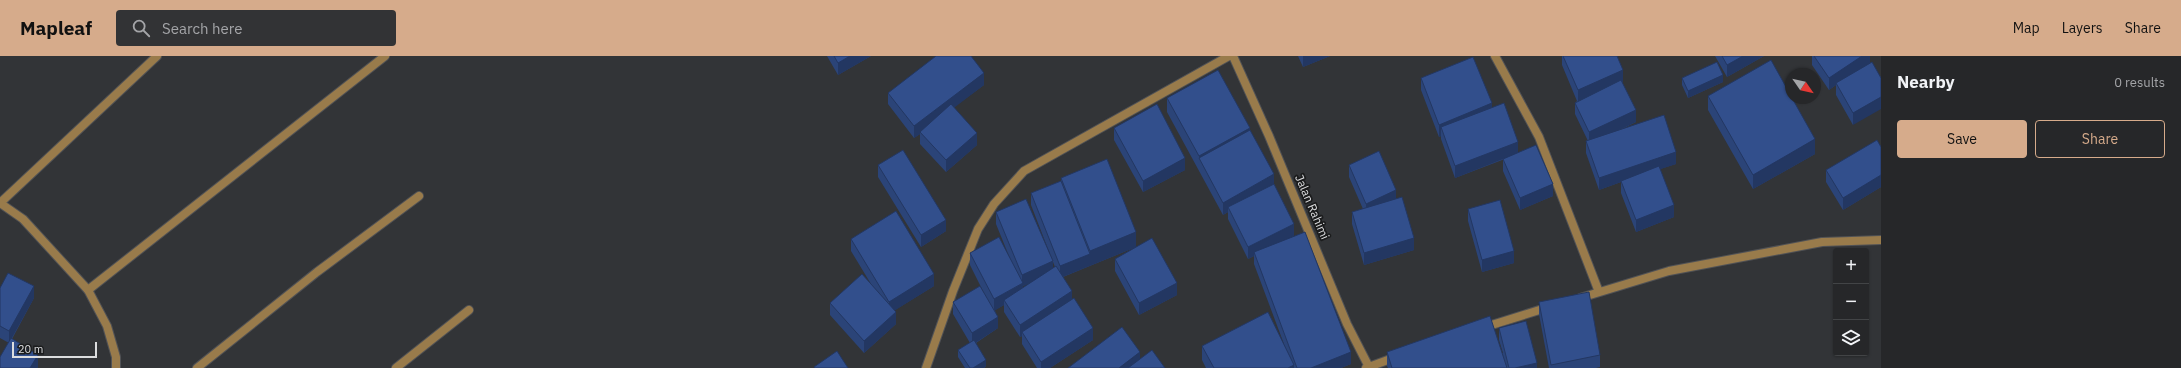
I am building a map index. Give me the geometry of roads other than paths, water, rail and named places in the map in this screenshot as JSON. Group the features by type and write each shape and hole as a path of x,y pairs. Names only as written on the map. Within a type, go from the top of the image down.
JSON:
{"street":[{"path":"116,368 116,357 107,326 88,290 23,219 0,203 157,56"},
{"path":"88,290 385,56"},
{"path":"926,368 953,291 978,229 994,204 1024,171 1229,56"},
{"name":"Jalan Rahimi","path":"1233,56 1269,136 1348,324 1368,367"},
{"path":"1495,56 1539,137 1599,292"},
{"path":"197,368 317,272 419,196"},
{"path":"1471,332 1564,302 1669,271 1815,244 1881,240"},
{"path":"396,368 469,310"},
{"path":"1368,367 1405,354"}]}
